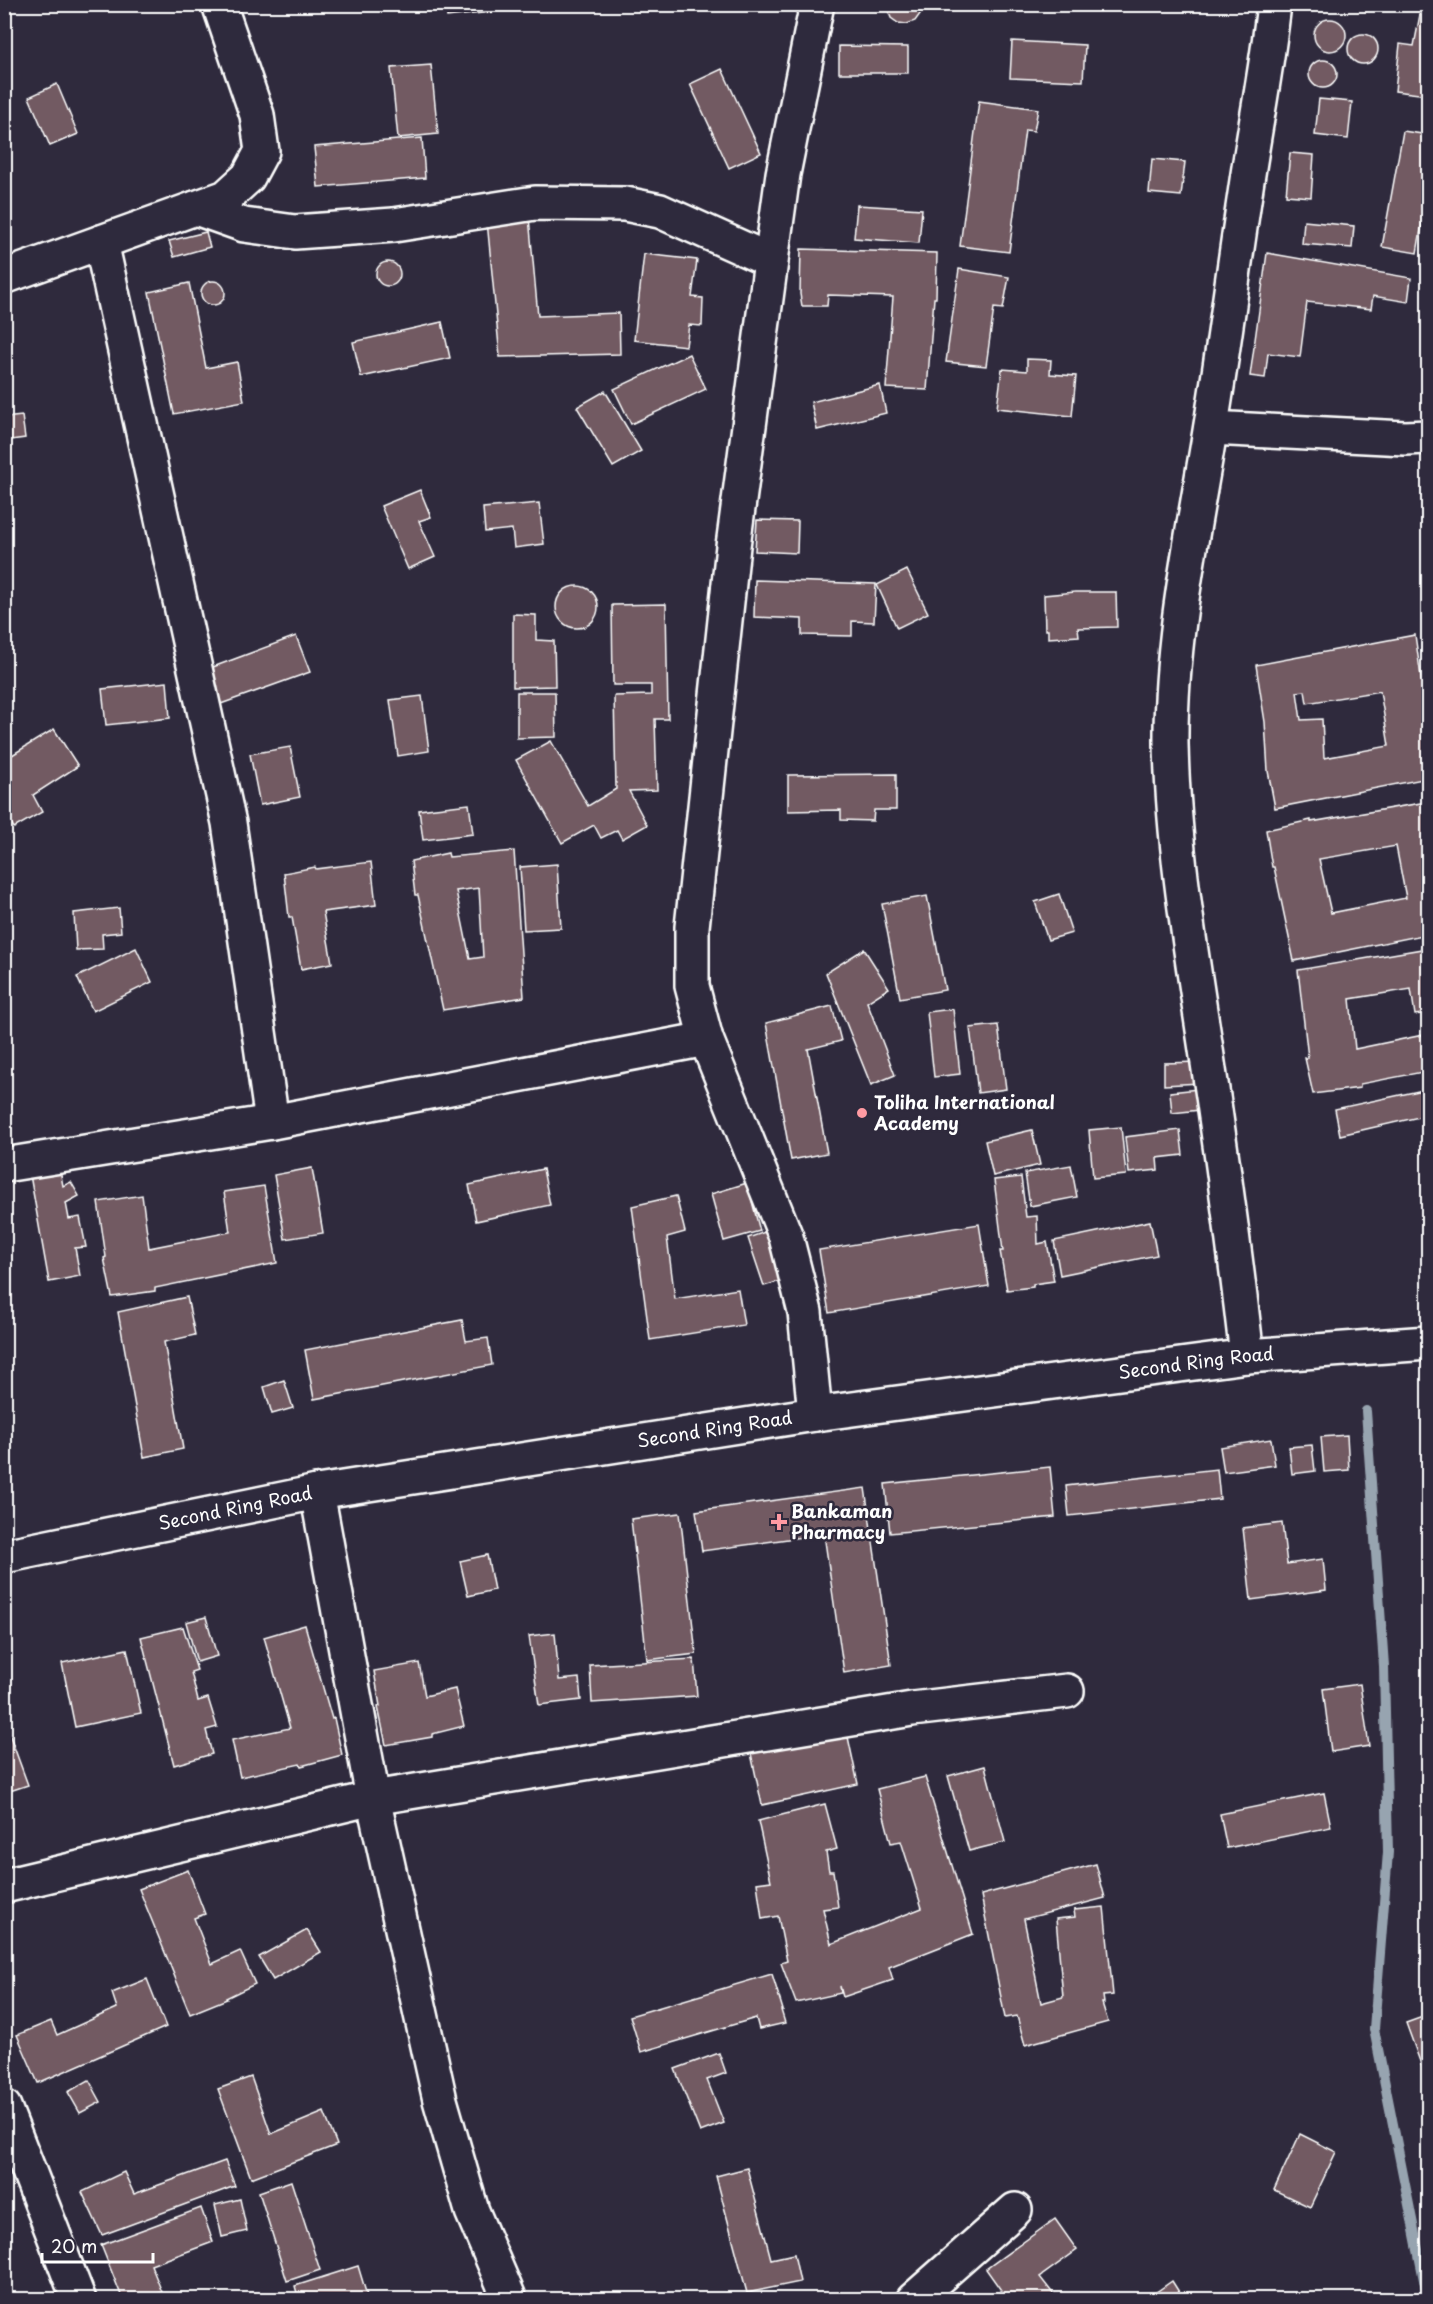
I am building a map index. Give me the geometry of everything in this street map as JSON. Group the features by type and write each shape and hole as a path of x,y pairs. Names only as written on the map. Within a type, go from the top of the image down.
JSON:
{"street":[{"path":"4,277 226,197 249,177 262,151 257,115 219,4"},
{"path":"815,1414 806,1312 786,1237 706,1039 692,986 692,927 733,546 771,261 783,174 817,4"},
{"path":"1247,1356 1227,1185 1190,943 1177,831 1171,742 1176,660 1186,568 1211,428 1274,4"},
{"path":"196,208 244,225 295,232 394,225 535,202 625,204 660,211 771,261"},
{"path":"100,242 229,823 272,1122"},
{"path":"1211,428 1428,437"},
{"path":"4,1165 272,1122 706,1039"},
{"name":"Second Ring Road","path":"4,1556 317,1492 815,1414 1247,1356 1428,1343"},
{"path":"317,1492 373,1798 440,2100 472,2211 510,2300"},
{"path":"4,1886 373,1798 912,1709 1067,1691"},
{"path":"4,2107 79,2300"},
{"path":"913,2300 1015,2210"}],"building":[{"path":"446,4 490,4 491,12 447,17"},
{"path":"889,4 921,4 920,14 915,21 907,24 898,23 891,18 888,10"},
{"path":"1422,4 1428,4 1427,95 1395,91 1400,44 1414,46"},
{"path":"1330,19 1342,23 1346,35 1342,47 1330,51 1318,47 1314,35 1318,23"},
{"path":"1363,34 1373,39 1378,49 1373,59 1363,64 1353,59 1348,49 1353,39"},
{"path":"1012,41 1085,45 1083,81 1010,78"},
{"path":"839,46 908,47 908,73 839,73"},
{"path":"1323,60 1333,64 1337,74 1333,84 1323,88 1313,84 1309,74 1313,64"},
{"path":"431,65 438,134 398,138 391,68"},
{"path":"722,69 761,153 729,168 690,84"},
{"path":"57,84 78,134 50,146 29,97"},
{"path":"1319,99 1352,102 1348,139 1315,135"},
{"path":"979,101 1038,109 1034,131 1025,130 1009,252 960,246"},
{"path":"1403,131 1428,135 1428,189 1417,253 1382,247"},
{"path":"422,138 425,178 318,187 314,147"},
{"path":"1290,153 1314,155 1311,197 1286,195"},
{"path":"1152,159 1185,162 1181,196 1149,193"},
{"path":"857,205 922,209 919,243 854,238"},
{"path":"529,217 538,316 619,313 620,354 500,357 487,221"},
{"path":"1304,221 1354,226 1352,248 1302,244"},
{"path":"206,232 210,247 174,257 169,241"},
{"path":"801,249 937,253 936,298 934,298 927,390 886,388 893,297 828,295 827,306 802,306"},
{"path":"1267,253 1411,278 1408,302 1373,296 1371,309 1307,302 1300,357 1268,353 1265,378 1250,376"},
{"path":"644,254 697,260 692,297 703,298 702,326 689,325 686,346 634,340"},
{"path":"388,262 393,263 399,269 399,279 393,285 388,286 383,285 377,279 376,274 377,269 383,263"},
{"path":"959,269 1009,277 1003,309 994,308 986,366 946,362"},
{"path":"213,281 222,284 225,293 222,302 213,305 204,302 201,293 204,284"},
{"path":"189,283 206,368 237,362 244,401 174,414 149,292"},
{"path":"442,322 450,358 361,377 353,342"},
{"path":"689,354 706,389 631,424 614,389"},
{"path":"1027,359 1051,360 1050,374 1076,376 1072,416 997,408 1002,369 1027,371"},
{"path":"880,385 886,413 817,430 811,402"},
{"path":"605,391 641,451 613,467 577,407"},
{"path":"22,416 25,438 4,441 4,418"},
{"path":"420,490 431,517 419,521 435,557 408,569 381,506"},
{"path":"539,503 544,544 514,548 512,529 485,532 483,508"},
{"path":"757,520 798,521 797,553 755,551"},
{"path":"907,570 928,613 897,628 877,585"},
{"path":"755,580 876,584 874,622 852,621 852,636 802,635 802,619 754,617"},
{"path":"577,586 585,587 592,592 597,599 597,615 592,622 585,627 577,628 569,627 562,622 557,615 556,607 557,599 562,592 569,587"},
{"path":"1116,592 1117,627 1078,628 1079,636 1048,638 1048,630 1045,630 1044,595"},
{"path":"666,604 668,719 655,719 657,790 629,791 647,825 622,839 617,830 601,838 594,825 562,843 516,760 551,741 588,806 616,789 614,696 651,695 651,685 613,685 612,605"},
{"path":"513,614 536,615 536,640 554,641 555,686 513,687"},
{"path":"1415,635 1428,725 1428,778 1275,808 1268,771 1265,722 1256,665","holes":["1305,691 1307,703 1380,691 1389,746 1324,758 1322,719 1301,720 1297,692"]},
{"path":"296,636 310,672 218,705 205,670"},
{"path":"167,682 170,718 106,725 102,689"},
{"path":"517,692 555,692 556,737 517,738"},
{"path":"422,696 429,751 398,756 390,700"},
{"path":"54,729 78,766 33,795 42,812 14,828 8,818 4,820 4,760"},
{"path":"290,747 300,797 260,805 250,754"},
{"path":"896,774 896,810 874,810 873,821 841,820 841,810 788,811 788,775"},
{"path":"1427,802 1428,934 1294,961 1274,867 1272,867 1266,830 1311,820 1311,822","holes":["1396,846 1406,898 1331,913 1319,859"]},
{"path":"469,804 473,834 423,840 419,810"},
{"path":"514,851 524,997 443,1010 418,895 415,895 411,861 448,853 449,857","holes":["479,888 483,957 470,959 456,891"]},
{"path":"371,862 376,905 323,912 332,963 301,969 292,917 289,917 284,873 315,867 316,869"},
{"path":"557,864 561,928 524,930 520,867"},
{"path":"1059,894 1072,933 1048,940 1035,902"},
{"path":"927,896 945,990 900,998 882,904"},
{"path":"119,908 121,932 102,934 103,949 76,950 74,913"},
{"path":"136,948 152,982 93,1011 77,977"},
{"path":"1428,948 1428,1013 1415,1015 1411,989 1350,999 1355,1049 1428,1034 1428,1071 1360,1084 1360,1088 1313,1094 1305,1058 1308,1058 1298,970"},
{"path":"864,949 889,988 867,1002 895,1075 871,1085 826,973"},
{"path":"832,1006 841,1041 808,1049 827,1153 791,1160 766,1023"},
{"path":"953,1009 960,1074 934,1077 927,1012"},
{"path":"998,1025 1006,1089 978,1093 970,1028"},
{"path":"1200,1062 1200,1083 1164,1085 1164,1063"},
{"path":"1198,1089 1200,1110 1172,1113 1170,1092"},
{"path":"1428,1089 1428,1115 1340,1135 1335,1109"},
{"path":"1121,1127 1126,1175 1093,1178 1089,1130"},
{"path":"1032,1130 1040,1165 993,1176 985,1141"},
{"path":"1180,1130 1183,1155 1157,1158 1158,1170 1129,1173 1125,1137"},
{"path":"1071,1165 1077,1197 1030,1206 1025,1173"},
{"path":"312,1168 323,1233 285,1239 274,1175"},
{"path":"543,1169 550,1205 476,1221 469,1185"},
{"path":"60,1170 63,1186 71,1182 79,1196 66,1203 69,1219 80,1217 86,1247 75,1248 80,1276 49,1282 30,1175"},
{"path":"1021,1177 1026,1217 1037,1216 1038,1244 1047,1242 1054,1281 1033,1284 1033,1287 1007,1290 1000,1251 1003,1251 994,1180"},
{"path":"747,1183 760,1231 724,1241 711,1194"},
{"path":"264,1186 277,1263 155,1288 155,1291 112,1297 104,1258 106,1257 98,1202 142,1195 149,1248 230,1232 224,1192"},
{"path":"676,1196 685,1232 667,1237 675,1299 738,1289 744,1325 650,1340 632,1206"},
{"path":"1150,1221 1157,1255 1060,1275 1054,1241"},
{"path":"979,1224 989,1286 829,1313 819,1250"},
{"path":"771,1230 787,1279 764,1286 748,1238"},
{"path":"187,1297 195,1335 164,1342 183,1449 144,1457 118,1312"},
{"path":"462,1320 466,1341 488,1338 492,1365 314,1399 305,1350"},
{"path":"284,1380 293,1408 272,1414 264,1387"},
{"path":"1347,1435 1349,1470 1324,1472 1321,1437"},
{"path":"1271,1439 1275,1465 1224,1472 1220,1447"},
{"path":"1312,1445 1315,1471 1292,1474 1289,1447"},
{"path":"1050,1467 1055,1517 890,1533 885,1484"},
{"path":"1217,1469 1220,1499 1069,1516 1066,1486"},
{"path":"865,1488 891,1665 844,1673 824,1534 702,1551 696,1511"},
{"path":"680,1513 696,1654 647,1660 631,1519"},
{"path":"1282,1523 1287,1564 1323,1559 1326,1590 1251,1600 1243,1528"},
{"path":"487,1555 494,1590 468,1596 460,1561"},
{"path":"206,1617 217,1656 197,1662 186,1622"},
{"path":"305,1625 332,1719 334,1718 342,1755 301,1766 300,1764 240,1777 232,1740 290,1728 264,1637"},
{"path":"183,1627 197,1670 191,1672 198,1701 208,1698 217,1727 206,1730 212,1754 174,1765 141,1637"},
{"path":"555,1633 559,1680 579,1678 581,1700 539,1705 529,1636"},
{"path":"127,1649 141,1713 75,1727 62,1663"},
{"path":"694,1659 697,1696 592,1703 590,1665"},
{"path":"419,1663 425,1696 455,1689 464,1726 432,1734 432,1737 386,1745 378,1707 380,1706 374,1671"},
{"path":"1360,1684 1369,1746 1331,1752 1323,1689"},
{"path":"845,1723 858,1784 762,1805 749,1744"},
{"path":"4,1725 6,1725 28,1785 4,1793"},
{"path":"985,1766 1005,1842 969,1851 948,1776"},
{"path":"925,1777 973,1934 889,1967 893,1980 843,1997 840,1986 841,1993 796,2003 781,1963 787,1961 778,1916 762,1919 757,1883 771,1881 758,1821 825,1804 837,1849 826,1852 829,1871 833,1871 838,1907 823,1909 831,1944 922,1908 901,1841 891,1843 877,1789"},
{"path":"1324,1793 1331,1827 1227,1848 1220,1814"},
{"path":"1096,1864 1105,1898 1024,1919 1041,2003 1063,1997 1056,1919 1075,1917 1074,1910 1104,1907 1113,1995 1103,1996 1104,2003 1102,2003 1108,2022 1025,2045 1017,2016 1005,2018 981,1895"},
{"path":"188,1870 205,1914 194,1918 212,1964 240,1951 255,1984 227,1999 190,2014 139,1889"},
{"path":"307,1930 321,1952 273,1980 259,1957"},
{"path":"772,1974 785,2023 759,2029 756,2018 641,2052 630,2016"},
{"path":"147,1979 166,2027 38,2083 17,2035 51,2021 57,2035 117,2008 112,1993"},
{"path":"1428,2015 1428,2064 1422,2067 1406,2023"},
{"path":"719,2053 726,2073 707,2080 724,2123 700,2132 675,2069"},
{"path":"251,2077 271,2134 324,2112 337,2145 251,2178 218,2089"},
{"path":"89,2080 101,2102 80,2113 68,2092"},
{"path":"1300,2134 1336,2152 1310,2207 1274,2190"},
{"path":"225,2161 235,2186 102,2235 82,2192 124,2172 134,2194"},
{"path":"747,2168 771,2259 794,2254 800,2282 747,2293 716,2176"},
{"path":"291,2181 320,2270 287,2281 259,2192"},
{"path":"240,2199 247,2231 222,2237 215,2205"},
{"path":"201,2208 213,2242 151,2265 162,2292 144,2300 123,2300 101,2245"},
{"path":"1055,2219 1077,2250 1040,2277 1058,2300 1008,2300 986,2269"},
{"path":"358,2266 368,2299 299,2300 295,2286"},
{"path":"1172,2281 1184,2300 1145,2300"}],"waterway":[{"path":"1366,1411 1384,1666 1388,1852 1374,2029 1428,2300"}],"place":[{"name":"Toliha International Academy","path":"862,1113"},
{"name":"Bankaman Pharmacy","path":"779,1522"}]}
